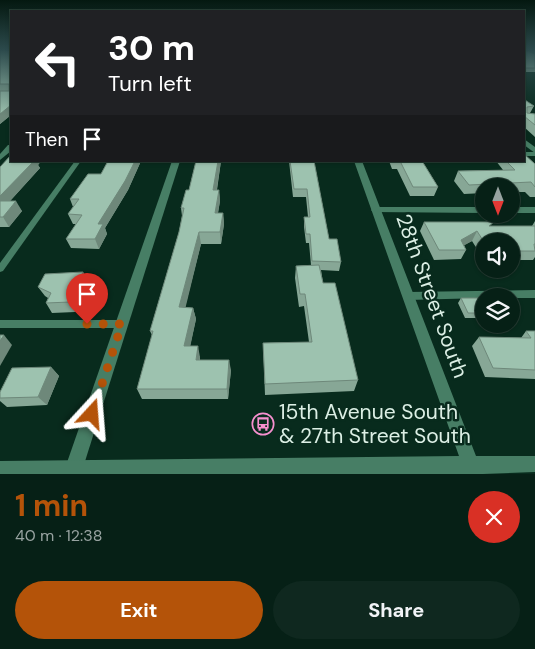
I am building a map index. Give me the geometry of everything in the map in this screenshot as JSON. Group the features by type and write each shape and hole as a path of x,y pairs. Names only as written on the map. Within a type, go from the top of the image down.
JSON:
{"street":[{"path":"525,142 535,153"},
{"path":"0,158 6,149"},
{"path":"73,471 176,162"},
{"name":"28th Street South","path":"358,162 472,469"},
{"path":"376,210 475,210"},
{"path":"520,210 535,210"},
{"path":"0,469 73,471 472,469 535,464"}],"lane":[{"path":"0,269 77,162"},
{"path":"408,296 535,294"},
{"path":"0,324 122,324"}],"building":[{"path":"0,72 10,72 10,106 0,114 0,91 9,91 9,84 0,84"},
{"path":"525,100 534,106 527,107 527,113 535,114 535,125 525,117"},
{"path":"525,155 535,164 535,187 531,182 520,183 520,178 475,178 475,185 469,185 458,171 515,170 507,162 525,162"},
{"path":"10,156 10,162 33,162 0,196 0,167"},
{"path":"107,162 134,162 98,224 103,224 95,239 66,239 82,215 68,214 79,199 70,199 88,174 101,174"},
{"path":"196,162 218,162 213,190 219,190 215,213 223,213 220,232 199,232 179,307 193,308 184,346 198,346 196,360 229,360 227,389 137,389 153,331 150,331 179,232 184,208 181,208 186,190 189,190"},
{"path":"290,162 314,162 329,239 337,239 341,262 312,261 310,234 306,234 304,217 310,217 307,189 294,189"},
{"path":"400,162 423,162 438,187 413,187"},
{"path":"0,201 16,201 3,217 0,217"},
{"path":"424,222 475,222 493,223 489,226 535,226 535,251 520,251 520,233 478,233 477,231 461,240 466,250 439,250"},
{"path":"319,265 323,283 335,283 358,380 265,384 263,343 312,342 305,294 300,294 296,266"},
{"path":"83,272 70,302 46,303 51,293 38,287 45,274"},
{"path":"461,298 475,298 475,313 468,313"},
{"path":"526,331 535,331 535,370 493,368 479,337 531,338"},
{"path":"51,367 38,397 0,398 0,392 12,368"}],"place":[{"name":"15th Avenue South & 27th Street South","path":"263,424"}],"route":[{"path":"87,324 122,324 92,414"}]}
